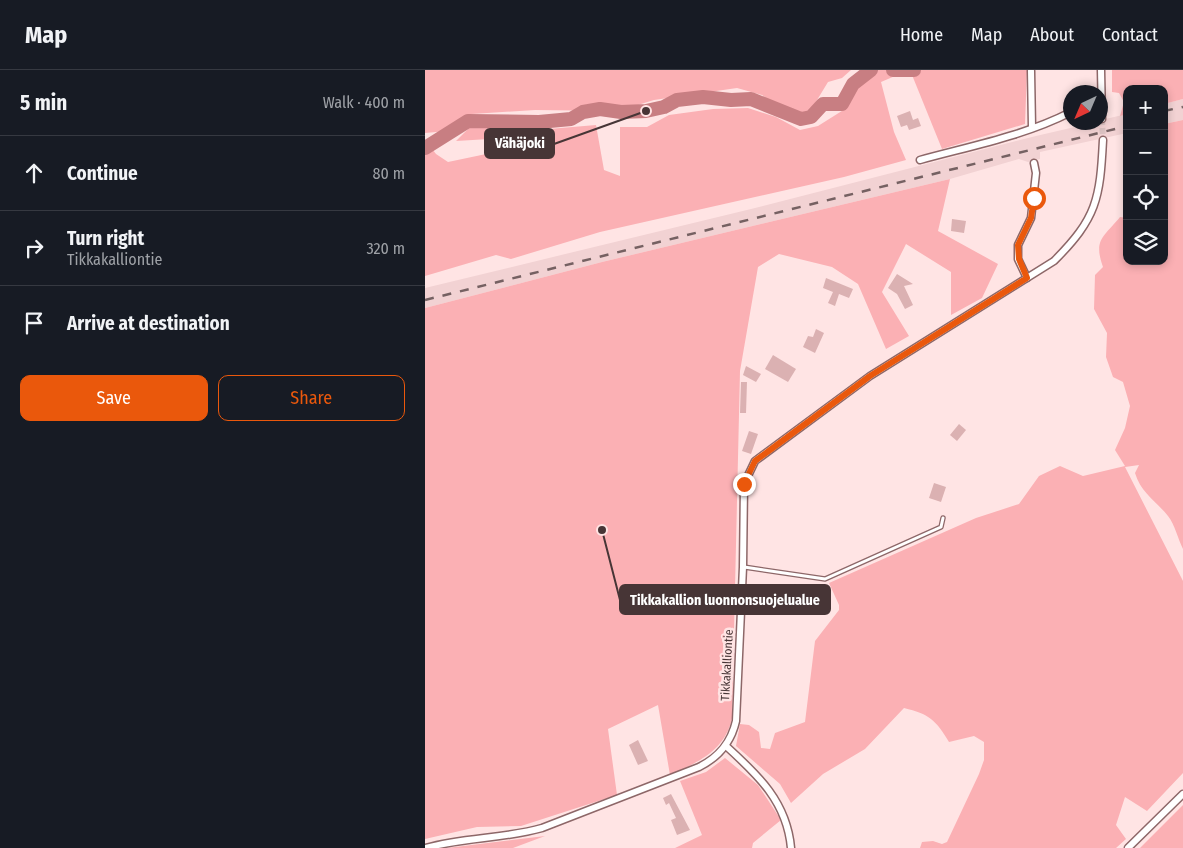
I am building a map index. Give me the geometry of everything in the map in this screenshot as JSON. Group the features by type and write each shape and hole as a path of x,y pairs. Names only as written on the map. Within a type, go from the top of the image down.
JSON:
{"street":[{"path":"1101,70 1101,85"},
{"path":"1031,71 1032,128"},
{"path":"920,160 1005,137 1049,123 1063,116"},
{"name":"Tikkakalliontie","path":"726,746 736,721 743,567 744,484 755,461 870,376 1054,261 1075,240 1096,205 1101,179 1103,140"},
{"path":"1027,278 1019,259 1018,245 1031,218 1036,173 1034,163"},
{"path":"426,848 461,840 531,832 562,822 699,767 726,746 757,774 775,797 788,825 791,848"},
{"path":"1128,848 1183,794"}],"lane":[{"path":"743,567 825,579 941,527 943,518"}],"shaded area":[{"path":"425,70 851,70 842,78 828,82 814,105 803,115 785,110 762,95 737,88 654,100 618,111 535,110 472,114 447,131 425,133"},
{"path":"875,70 909,70 881,82 894,132 906,160 844,177 600,232 511,259 496,255 425,276 425,140 436,154 448,162 520,147 521,137 456,141 470,127 549,129 596,125 604,170 620,176 620,127 647,127 669,115 713,109 748,108 776,117 800,130 818,126 845,109 846,87"},
{"path":"910,70 1027,70 1025,124 942,149"},
{"path":"1112,70 1183,70 1183,99 1168,103 1168,85 1123,85 1123,100 1119,93 1112,92"},
{"path":"1183,99 1183,120 1168,123 1168,103"},
{"path":"1123,115 1123,134 1040,152 1040,159 1028,162 1019,159 950,179 602,262 425,308 425,288 751,209 1063,130 1108,130 1108,118"},
{"path":"1183,120 1183,549 1170,520 1141,486 1135,473 1139,465 1125,467 1183,581 1183,773 1147,811 1125,797 1116,825 1126,839 1116,848 920,848 922,842 933,841 942,844 947,842 979,774 984,760 984,742 974,736 949,742 940,728 931,719 904,708 865,749 823,774 791,803 780,784 736,746 740,724 749,725 759,732 761,748 770,749 775,733 805,722 815,641 839,610 839,605 829,583 976,518 1019,504 1039,476 1060,466 1083,476 1125,466 1115,450 1125,428 1130,406 1123,382 1113,377 1106,357 1107,333 1094,309 1095,275 1103,267 1099,250 1102,239 1120,217 1123,217 1123,265 1168,265 1168,123"},
{"path":"950,179 938,231 998,264 982,298 951,315 951,272 906,244 882,292 909,336 886,349 858,284 832,267 779,254 758,267 740,371 732,718 723,739 717,747 700,760 670,775 658,705 608,729 617,795 521,826 477,827 425,839 425,308 602,262"},
{"path":"725,758 758,785 781,820 753,843 752,848 675,848 702,835 680,781 706,772"},
{"path":"1183,805 1183,848 1140,848"},
{"path":"545,836 513,848 447,848"}],"building":[{"path":"910,111 913,120 918,118 921,126 909,130 907,125 901,127 897,116"},
{"path":"952,219 966,221 964,233 951,231"},
{"path":"897,274 913,284 904,286 913,305 905,309 897,294 888,288"},
{"path":"826,278 853,289 849,298 839,294 835,306 828,303 833,292 823,288"},
{"path":"816,329 824,333 815,353 803,347 808,336 813,337"},
{"path":"773,355 796,369 788,382 765,369"},
{"path":"746,366 761,374 756,382 743,375"},
{"path":"741,382 747,382 746,413 740,413"},
{"path":"959,424 966,430 957,441 950,435"},
{"path":"749,431 758,434 751,454 742,451"},
{"path":"934,483 946,487 941,502 929,498"},
{"path":"638,740 648,761 638,765 629,745"},
{"path":"671,794 690,830 677,835 671,820 676,818 669,803 666,805 663,798"}],"waterway":[{"path":"425,148 468,121 539,122 571,119 583,112 600,109 621,112 646,111 664,107 677,100 703,97 731,100 751,99 801,119 811,117 823,104 842,104 853,84 871,70"},
{"path":"893,70 914,70"}],"tunnel":[{"path":"1103,130 1103,140"}],"railway":[{"path":"1168,110 1183,107"},
{"path":"425,300 1123,127"}],"place":[{"name":"Vähäjoki","path":"646,111"},
{"name":"Tikkakallion luonnonsuojelualue","path":"602,530"}],"route":[{"path":"744,484 755,461 870,376 1027,278 1019,259 1018,245 1023,230 1031,218 1034,198"}]}
